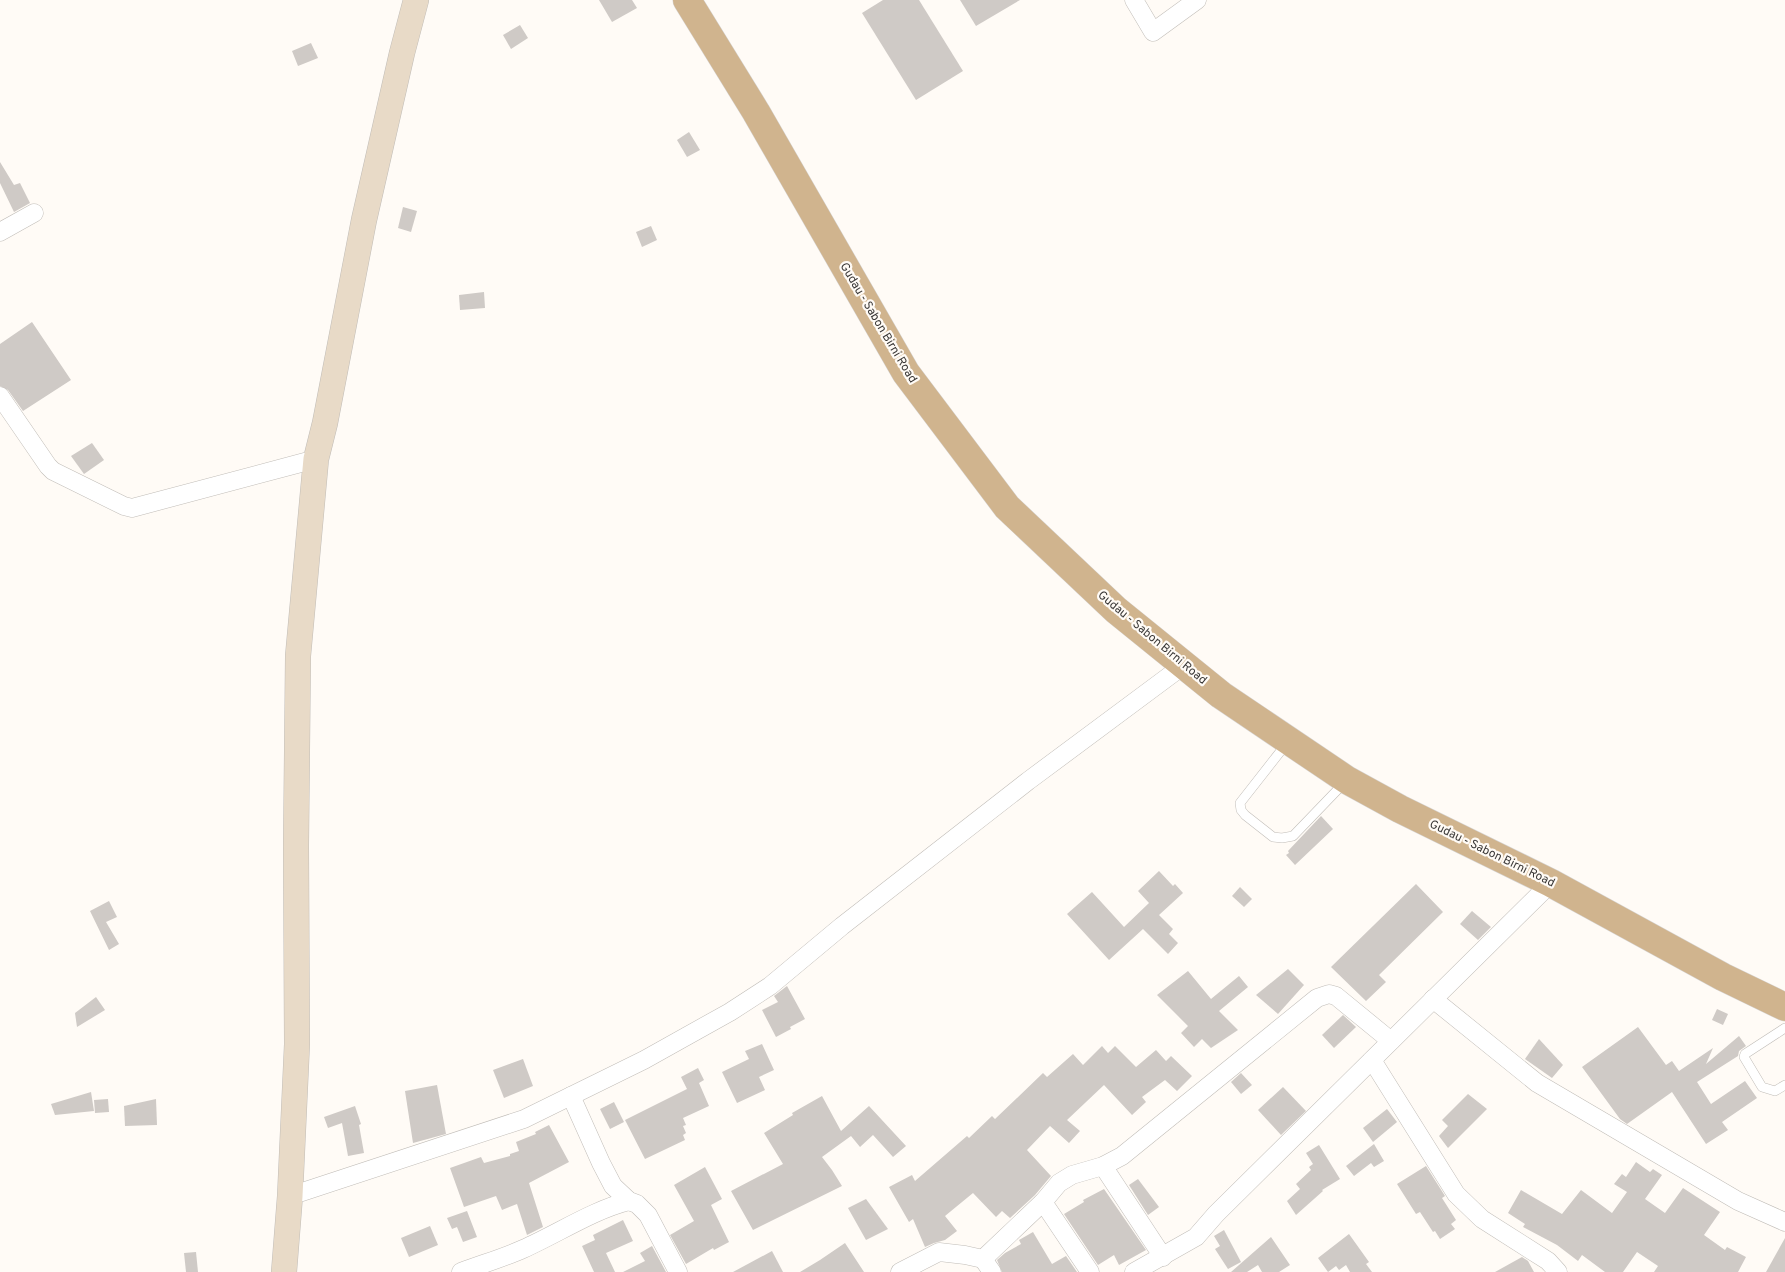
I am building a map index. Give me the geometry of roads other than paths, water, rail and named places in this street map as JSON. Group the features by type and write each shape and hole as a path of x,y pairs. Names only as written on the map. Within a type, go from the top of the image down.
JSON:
{"main road":[{"name":"Gudau - Sabon Birni Road","path":"686,0 756,112 906,373 944,426 1008,507 1116,610 1221,696 1347,780 1400,809 1551,883 1723,977 1785,1007"}],"street":[{"path":"284,1272 290,1196 297,1044 296,846 298,656 316,459 325,423 364,220 416,0"},
{"path":"1134,0 1153,32 1197,0"},
{"path":"0,232 34,213"},
{"path":"0,396 53,471 124,506 132,508 316,459"},
{"path":"290,1196 524,1119 644,1060 730,1012 770,986 842,926 1020,787 1184,665"},
{"path":"1134,1272 1196,1238 1216,1214 1551,883"},
{"path":"900,1272 940,1252 965,1255 987,1266 1059,1183 1072,1175 1103,1166 1122,1156 1317,998 1329,994 1336,996 1391,1041"},
{"path":"1433,999 1537,1083 1738,1201 1785,1222"},
{"path":"1372,1060 1456,1194 1482,1219 1548,1261 1558,1272"},
{"path":"571,1096 601,1164 613,1186 629,1202"},
{"path":"1103,1166 1162,1257"},
{"path":"461,1272 522,1249 581,1220 629,1202 637,1204 648,1215 676,1271"},
{"path":"1043,1202 1090,1272"}],"lane":[{"path":"1288,742 1240,803 1244,815 1273,837 1293,836 1347,780"},
{"path":"1785,1028 1745,1054 1744,1058 1762,1088 1775,1091 1785,1085"}]}
